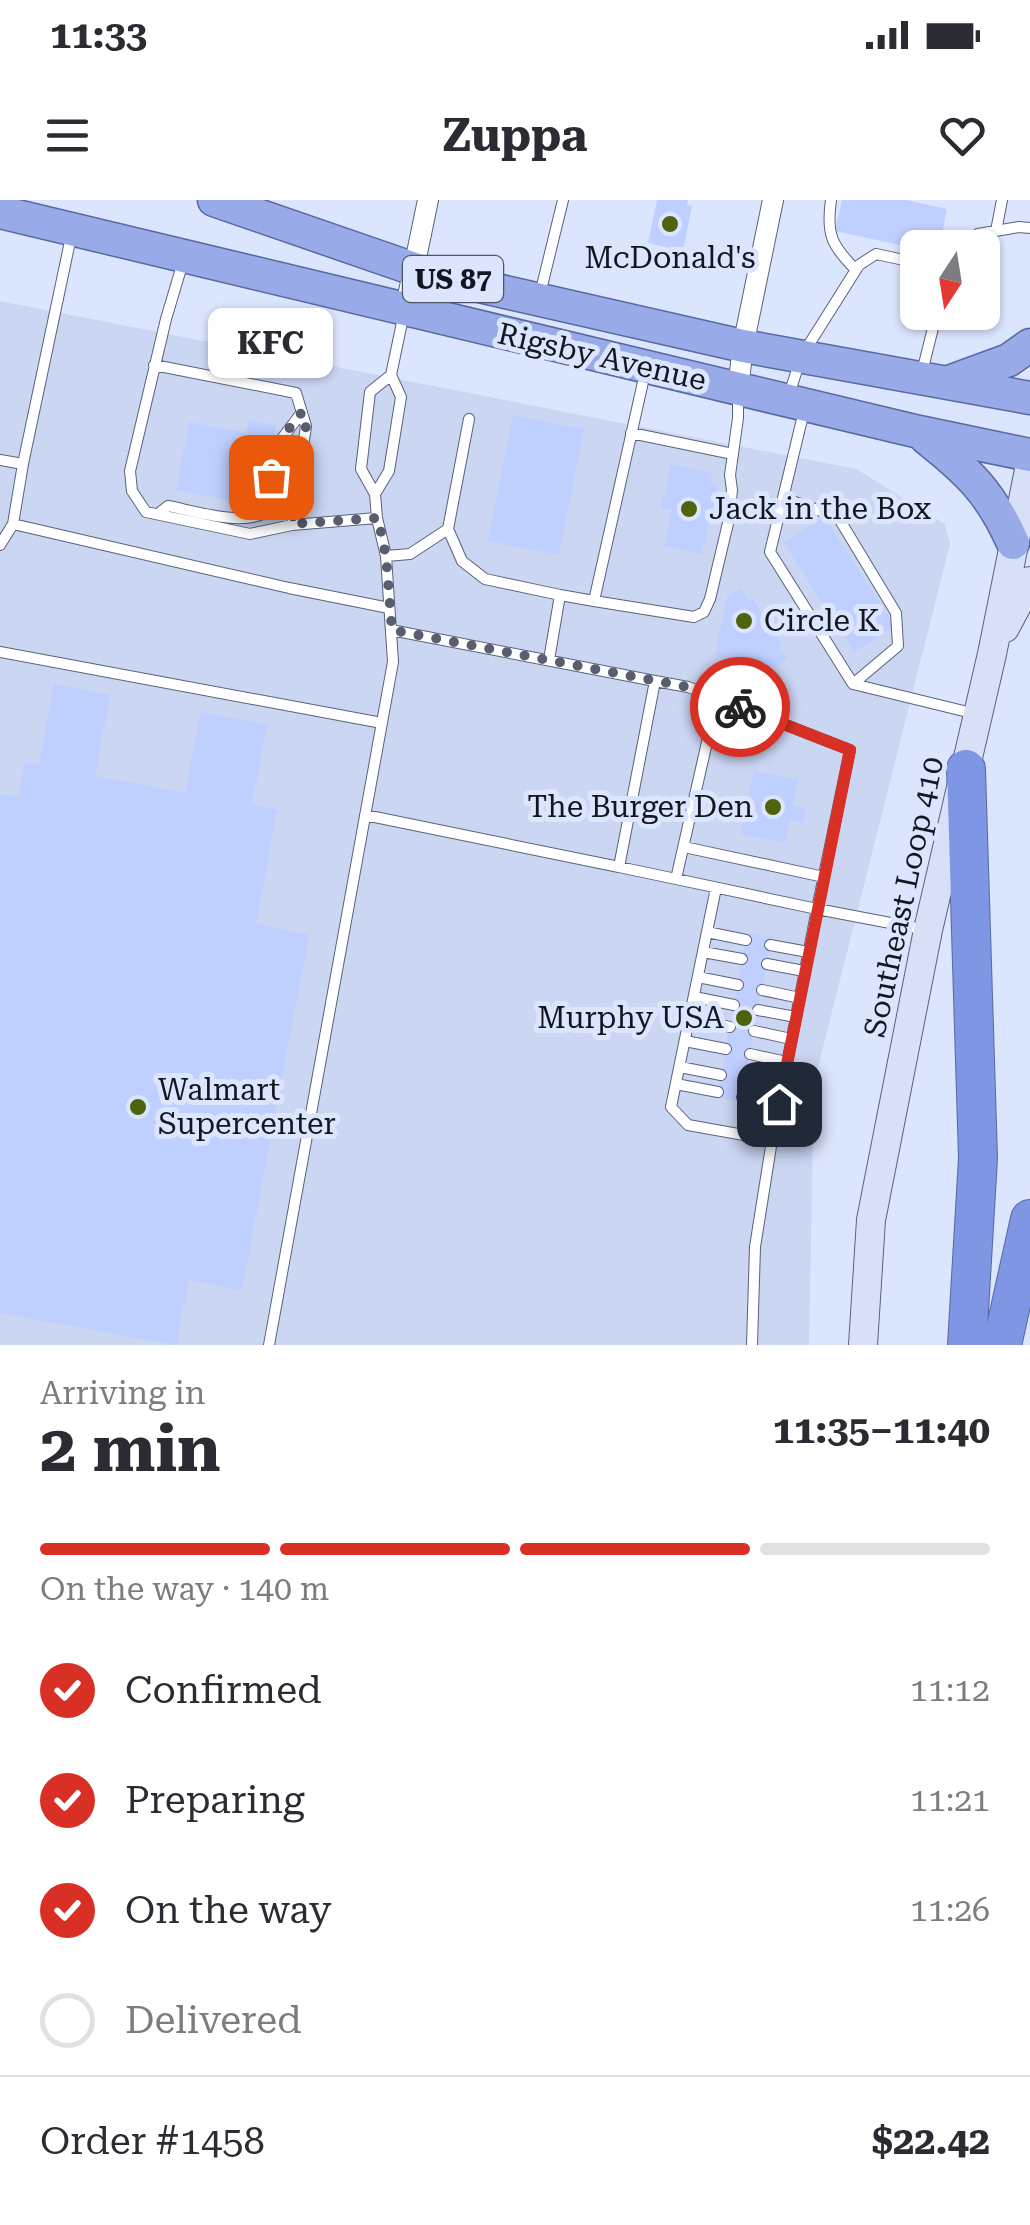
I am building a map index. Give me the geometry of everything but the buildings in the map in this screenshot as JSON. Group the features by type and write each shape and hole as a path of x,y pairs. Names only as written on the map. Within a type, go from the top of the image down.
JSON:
{"highway":[{"name":"Rigsby Avenue","path":"214,200 414,270 743,346 1030,398"},
{"name":"Rigsby Avenue","path":"0,212 76,215 185,256 646,368 1030,455"},
{"path":"935,380 1008,360 1030,344"},
{"path":"919,432 979,484 999,511 1013,543"},
{"path":"966,769 978,1158 967,1345"},
{"path":"1002,1345 1030,1219"}],"main road":[{"name":"Southeast Loop 410","path":"863,1345 871,1220 928,930 992,654 1030,465"},
{"path":"992,654 1030,581"}],"street":[{"path":"404,311 428,200"},
{"path":"738,388 773,200"}],"lane":[{"path":"539,300 562,200"},
{"path":"831,200 828,223 836,249 856,270"},
{"path":"996,230 1002,200"},
{"path":"0,545 12,524 76,215"},
{"path":"1000,231 1030,228"},
{"path":"900,259 876,254 859,265 801,358 783,498 770,552 852,684 978,714"},
{"path":"185,256 154,365 130,471 132,491 146,512 250,534 292,524 378,518"},
{"path":"375,494 389,471 401,398 391,375 404,311"},
{"path":"935,380 936,330"},
{"path":"154,365 296,393 306,426 292,524"},
{"path":"594,601 646,368"},
{"path":"269,1345 393,662 386,556 375,494 361,469 370,392 391,375"},
{"path":"469,419 448,529 462,562 486,579 694,617 704,612 710,600 729,519 738,388"},
{"path":"158,514 168,506 232,518 254,519 264,513 277,444 302,412"},
{"path":"632,433 733,454"},
{"path":"0,460 22,464"},
{"path":"783,498 838,518 896,613 898,646 852,684"},
{"path":"12,524 389,608"},
{"path":"386,556 410,554 448,529"},
{"path":"549,660 560,595"},
{"path":"392,630 688,687 850,750 772,1140 755,1247 752,1345"},
{"path":"0,652 382,723"},
{"path":"619,867 655,681"},
{"path":"676,880 717,698"},
{"path":"365,815 928,930"},
{"path":"684,847 824,877"},
{"path":"716,888 671,1108 688,1125 772,1140"},
{"path":"707,932 746,940"},
{"path":"770,945 808,952"},
{"path":"703,952 742,959"},
{"path":"767,964 804,971"},
{"path":"698,977 738,985"},
{"path":"762,990 800,998"},
{"path":"694,997 734,1005"},
{"path":"758,1010 796,1017"},
{"path":"690,1018 730,1027"},
{"path":"754,1032 792,1039"},
{"path":"685,1041 726,1049"},
{"path":"750,1054 787,1062"},
{"path":"680,1067 721,1075"},
{"path":"745,1080 782,1087"},
{"path":"676,1084 718,1092"},
{"path":"742,1097 779,1104"}],"shaded area":[{"path":"0,301 856,469 945,524 950,544 814,1083 809,1345 0,1345"}],"way so far":[{"path":"271,477 277,444 302,412 306,426 292,524 378,518 386,556 392,630 688,687 740,707"}],"place":[{"name":"McDonald's","path":"670,224"},
{"name":"KFC","path":"271,477"},
{"name":"Jack in the Box","path":"689,509"},
{"name":"Circle K","path":"744,621"},
{"name":"The Burger Den","path":"773,807"},
{"name":"Murphy USA","path":"744,1018"},
{"name":"Walmart Supercenter","path":"138,1107"}],"route":[{"path":"740,707 850,750 779,1104"}]}
